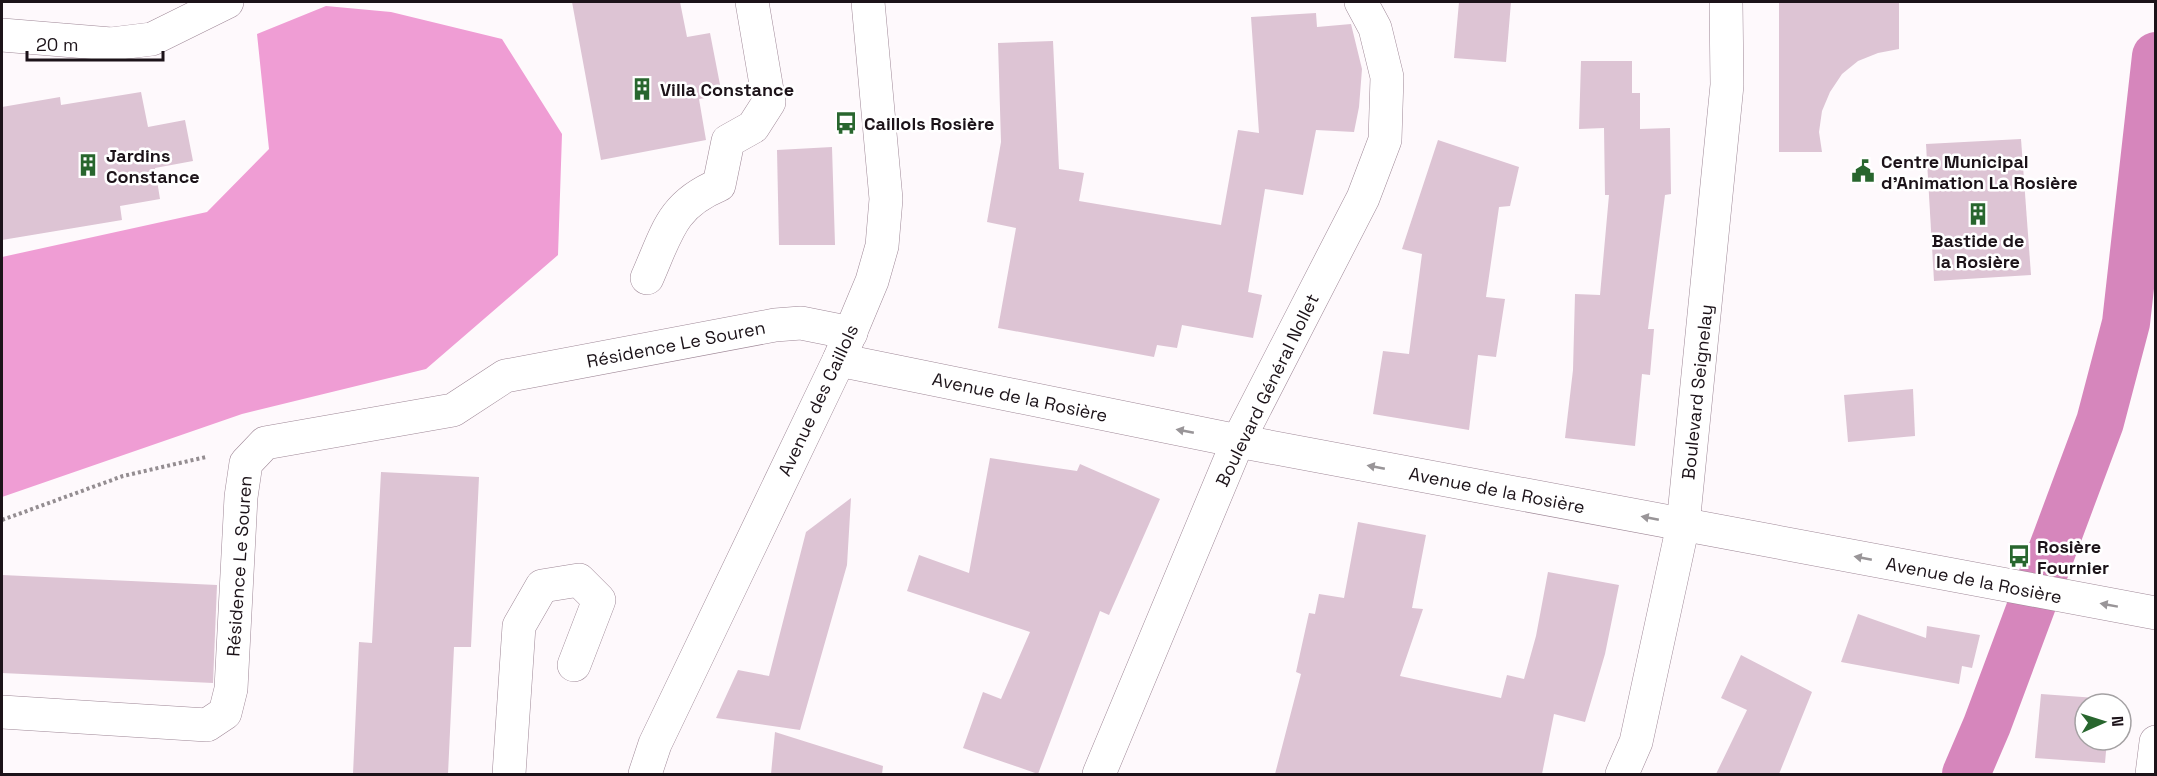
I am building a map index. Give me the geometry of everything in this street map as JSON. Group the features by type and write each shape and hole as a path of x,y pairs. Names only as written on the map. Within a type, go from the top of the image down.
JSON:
{"street":[{"path":"2,35 111,44 152,39 227,2"},
{"path":"647,278 676,214 696,195 719,185 728,141 753,127 769,102 752,2"},
{"name":"Avenue des Caillols","path":"645,774 655,744 845,346 872,281 882,246 886,199 868,2"},
{"name":"Boulevard Général Nollet","path":"1098,774 1238,441 1363,198 1385,140 1386,77 1375,28 1361,2"},
{"name":"Boulevard Seignelay","path":"1622,774 1636,742 1683,525 1727,86 1726,2"},
{"name":"Résidence Le Souren","path":"2,712 207,725 225,713 231,689 241,497 246,463 265,443 453,410 505,376 775,325 801,323 845,346"},
{"name":"Avenue de la Rosière","path":"845,346 1238,441 2156,613"},
{"path":"509,774 519,626 542,586 579,580 599,600 574,665"},
{"path":"2152,774 2156,742"}],"path":[{"path":"2,520 123,476 265,443"}],"shaded area":[{"path":"326,6 391,12 502,39 562,134 558,255 426,369 242,414 2,497 2,257 207,212 269,149 257,34"}],"building":[{"name":"Villa Constance","path":"572,2 680,2 687,37 710,33 722,95 699,99 706,140 601,160"},
{"path":"1459,2 1511,2 1506,62 1454,58"},
{"path":"1779,2 1899,2 1899,49 1878,53 1858,61 1842,74 1830,92 1822,111 1819,132 1822,152 1779,152"},
{"path":"1316,13 1317,27 1351,24 1362,69 1359,107 1354,132 1316,130 1303,195 1265,189 1248,292 1262,295 1253,338 1182,325 1177,348 1157,345 1154,357 998,328 1016,228 987,222 1001,142 998,43 1053,41 1059,169 1084,173 1079,201 1221,225 1238,130 1259,133 1251,17"},
{"path":"1581,61 1632,61 1632,93 1640,93 1640,129 1670,128 1671,194 1665,195 1648,329 1654,329 1650,375 1642,374 1635,446 1565,438 1573,370 1575,294 1600,295 1609,195 1605,195 1604,128 1579,129"},
{"name":"Jardins Constance","path":"141,92 148,127 185,120 193,161 155,168 160,199 120,206 122,220 2,240 2,107 60,97 61,105"},
{"name":"Bastide de la Rosière","path":"2021,139 2031,275 1934,281 1926,144"},
{"path":"1438,140 1519,167 1510,206 1499,207 1486,297 1505,299 1496,357 1478,355 1469,430 1373,414 1383,351 1409,354 1422,254 1402,249"},
{"path":"832,147 835,245 779,245 777,150"},
{"path":"1913,389 1915,436 1848,442 1844,395"},
{"path":"990,458 1077,471 1080,464 1160,499 1109,615 1100,611 1038,774 963,748 983,692 1001,699 1030,632 907,591 919,555 969,573"},
{"path":"381,472 479,477 471,647 454,647 448,774 353,774 359,642 372,643"},
{"path":"851,498 847,565 800,730 716,718 738,670 769,676 806,532"},
{"path":"1358,522 1426,535 1412,608 1423,609 1400,676 1501,698 1507,675 1524,679 1536,636 1548,572 1619,585 1605,654 1585,722 1554,714 1542,774 1275,774 1301,674 1296,672 1309,613 1315,614 1319,594 1344,598"},
{"path":"2,575 217,585 213,683 2,673"},
{"path":"1858,614 1926,638 1927,626 1980,635 1972,668 1962,666 1959,684 1841,662"},
{"path":"1741,655 1812,692 1779,774 1716,774 1747,710 1721,698"},
{"path":"2041,694 2073,696 2073,752 2106,752 2105,763 2035,758"},
{"path":"775,732 883,766 882,774 771,774"}],"waterway":[{"path":"1966,774 1987,725 2100,422 2126,323 2156,56"}],"place":[{"name":"Villa Constance","path":"642,89"},
{"name":"Caillols Rosière","path":"846,123"},
{"name":"Jardins Constance","path":"88,165"},
{"name":"Centre Municipal d'Animation La Rosière","path":"1863,171"},
{"name":"Bastide de la Rosière","path":"1978,214"},
{"name":"Rosière Fournier","path":"2019,556"}]}
